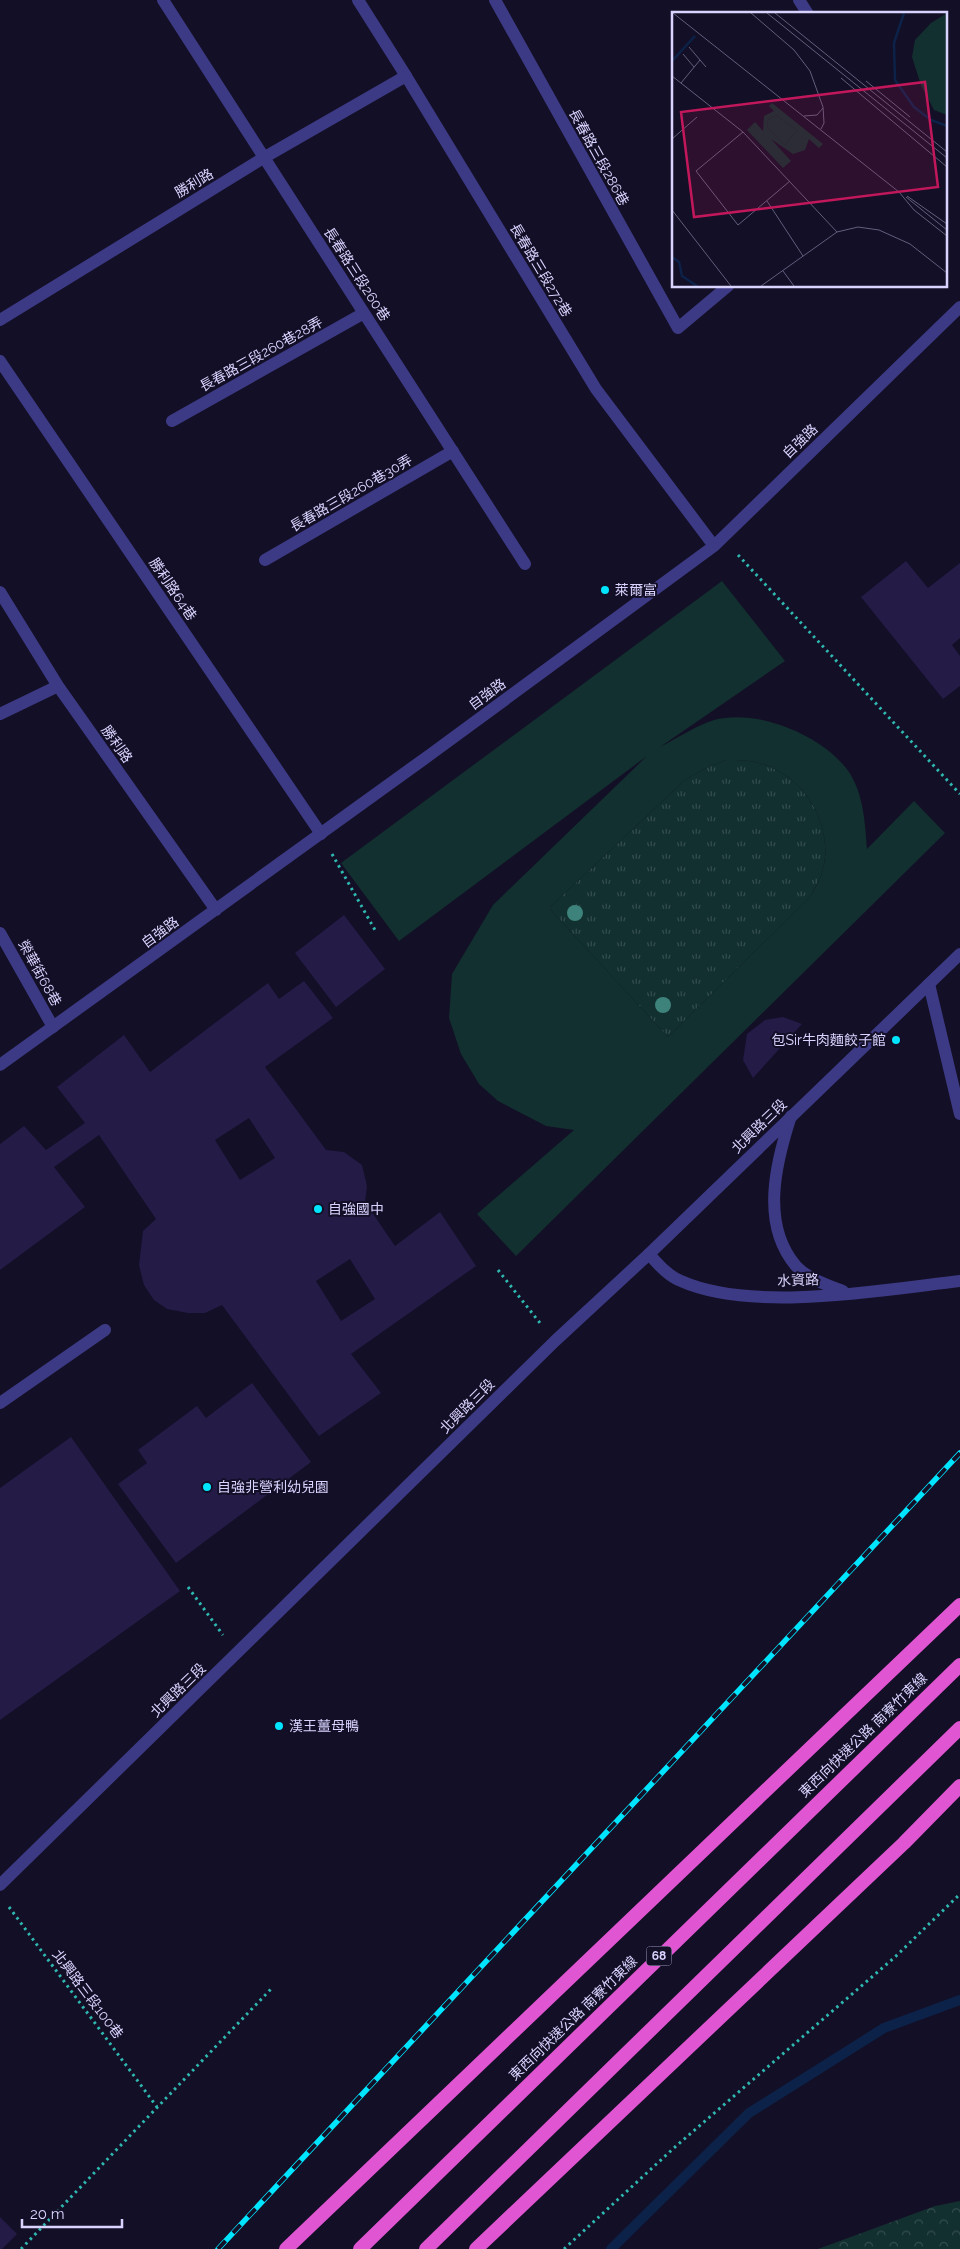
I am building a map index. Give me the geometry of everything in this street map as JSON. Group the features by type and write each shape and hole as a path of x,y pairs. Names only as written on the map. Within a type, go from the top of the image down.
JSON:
{"highway":[{"path":"286,2249 960,1605"},
{"name":"東西向快速公路 南寮竹東線","path":"360,2249 960,1665"},
{"path":"426,2249 960,1728"},
{"path":"476,2249 897,1849 960,1786"}],"street":[{"name":"長春路三段260巷","path":"163,0 525,564"},
{"name":"長春路三段272巷","path":"358,0 596,389 718,542"},
{"name":"長春路三段286巷","path":"495,0 678,328 726,288"},
{"path":"798,0 807,12"},
{"name":"勝利路","path":"0,320 265,158 406,76"},
{"name":"自強路","path":"0,1065 321,834 718,542 960,307"},
{"name":"長春路三段260巷28弄","path":"172,421 364,313"},
{"name":"勝利路64巷","path":"0,360 321,834"},
{"name":"長春路三段260巷30弄","path":"265,560 453,451"},
{"name":"勝利路","path":"0,592 58,686 216,910"},
{"path":"0,714 58,686"},
{"name":"榮華街68巷","path":"0,933 53,1027"},
{"name":"北興路三段","path":"0,1885 554,1341 649,1254 960,954"},
{"path":"929,984 960,1114"},
{"path":"791,1116 780,1149 776,1176 774,1208 779,1232 786,1252 797,1267 816,1281 848,1293"},
{"name":"水資路","path":"649,1254 679,1281 705,1290 736,1295 791,1296 848,1293 960,1281"},
{"path":"0,1404 105,1330"}],"path":[{"path":"718,542 960,794"},
{"path":"321,834 376,930"},
{"path":"498,1270 554,1341"},
{"path":"188,1587 237,1653"},
{"path":"564,2249 675,2147 895,1957 960,1894"},
{"name":"北興路三段100巷","path":"6,1903 158,2107"},
{"path":"21,2249 272,1988"}],"green space":[{"path":"722,581 785,661 660,747 714,720 731,717 750,718 789,728 824,747 849,772 861,800 867,849 914,801 945,833 516,1256 477,1214 574,1130 546,1126 498,1101 479,1084 461,1054 449,1018 452,974 493,905 647,756 399,941 341,863","holes":["726,760 763,764 783,774 796,784 807,796 816,811 825,843 825,860 821,876 810,897 668,1037 549,908 685,780 708,767"]},
{"path":"726,760 763,764 783,774 796,784 807,796 816,811 825,843 825,860 821,876 810,897 668,1037 549,908 685,780 708,767"},
{"path":"960,2201 960,2249 818,2249 935,2206"}],"building":[{"path":"906,561 928,588 960,563 960,638 952,645 960,656 960,686 943,699 861,597"},
{"path":"344,915 385,969 336,1007 295,953"},
{"path":"304,981 333,1018 265,1067 326,1150 344,1152 362,1165 367,1186 365,1202 395,1246 440,1212 476,1266 351,1354 381,1393 319,1436 222,1305 205,1313 188,1313 167,1309 154,1300 144,1285 139,1265 143,1231 156,1219 99,1135 54,1167 85,1207 0,1270 0,1144 24,1126 46,1150 85,1123 57,1087 124,1035 150,1072 268,983 279,999","holes":["249,1118 275,1158 240,1180 215,1140","350,1259 375,1299 341,1321 316,1281"]},
{"path":"783,1017 802,1024 753,1078 743,1060 747,1034 765,1020"},
{"path":"252,1383 311,1462 176,1563 118,1484 147,1463 138,1450 197,1406 206,1418"},
{"path":"71,1437 180,1591 0,1720 0,1488"},
{"path":"0,2217 17,2234 2,2249 0,2249"}],"waterway":[{"path":"611,2249 749,2113 884,2028 960,2000"}],"railway":[{"path":"218,2249 960,1453"}],"place":[{"name":"萊爾富","path":"605,590"},
{"name":"包Sir牛肉麵餃子館","path":"896,1040"},
{"name":"自強國中","path":"318,1209"},
{"name":"自強非營利幼兒園","path":"207,1487"},
{"name":"漢王薑母鴨","path":"279,1726"}]}
